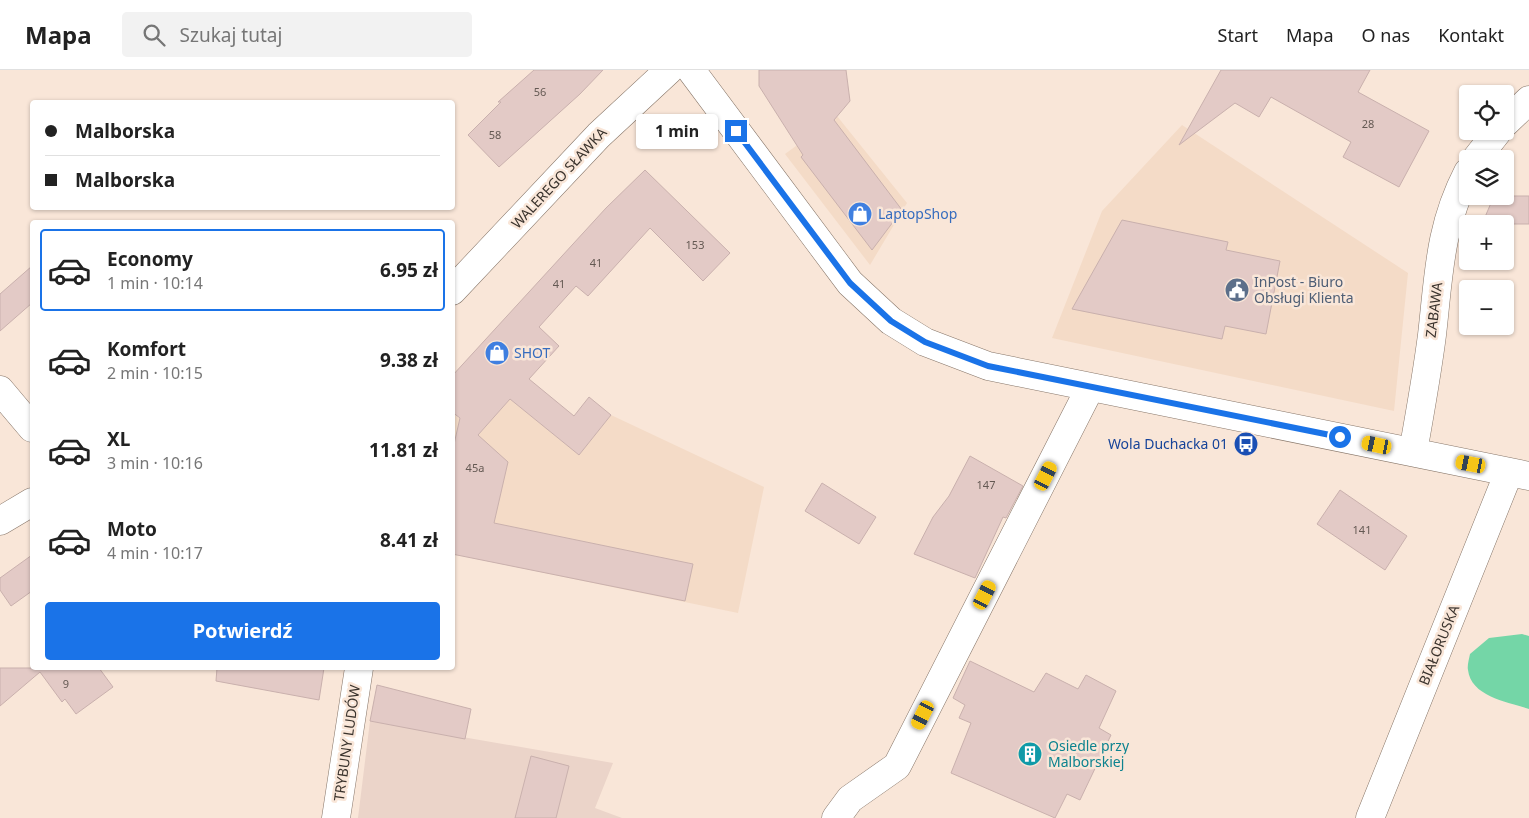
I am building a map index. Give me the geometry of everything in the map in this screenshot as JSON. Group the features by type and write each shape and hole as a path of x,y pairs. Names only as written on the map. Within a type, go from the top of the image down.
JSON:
{"street":[{"name":"WALEREGO SŁAWKA","path":"455,289 599,135 669,70"},
{"path":"691,70 850,283 891,321 925,342 988,366 1519,474"},
{"path":"1514,114 1529,100"},
{"path":"1483,150 1491,140"},
{"name":"ZABAWA","path":"1414,452 1432,337 1445,229 1453,201 1459,189"},
{"path":"836,818 850,799 897,766 1090,388"},
{"path":"0,390 30,426"},
{"name":"BIAŁORUSKA","path":"1370,818 1519,474"},
{"path":"0,521 30,503"},
{"name":"TRYBUNY LUDÓW","path":"336,818 359,670"}],"shaded area":[{"path":"837,116 907,203 870,265 785,154"},
{"path":"1182,125 1408,273 1394,411 1052,338 1102,211"},
{"path":"510,399 579,455 611,415 764,487 738,613 455,554 455,415 478,435"},
{"path":"370,721 613,763 595,808 622,818 358,818"}],"green space":[{"path":"1522,634 1529,636 1529,709 1502,701 1483,692 1471,679 1468,668 1470,654 1489,638"}],"building":[{"path":"534,70 603,70 580,94 499,167 468,135 501,102 498,102"},
{"path":"759,70 846,70 850,101 834,120 902,210 872,250 801,157 803,155 759,86"},
{"path":"1221,70 1370,70 1358,92 1429,131 1399,187 1343,157 1351,142 1271,97 1259,117 1235,103 1179,145"},
{"path":"645,170 730,253 703,281 650,228 588,296 576,286 539,327 559,346 529,379 574,416 589,397 611,415 579,455 510,399 478,435 508,462 494,523 693,564 685,601 455,555 455,440 460,418 455,414 455,373 606,208"},
{"path":"1514,196 1529,196 1529,224 1514,224 1514,215 1486,215 1490,205 1514,205"},
{"path":"1122,220 1228,242 1226,250 1280,261 1266,334 1225,326 1222,339 1072,309"},
{"path":"30,268 30,305 0,331 0,294"},
{"path":"970,456 1023,486 1006,518 1003,517 975,578 914,554 933,517 949,496"},
{"path":"822,483 876,517 859,544 805,511"},
{"path":"1340,490 1407,536 1385,570 1317,524"},
{"path":"30,556 30,592 11,606 0,590 0,578"},
{"name":"Osiedle przy Malborskiej","path":"970,661 1034,692 1046,673 1078,689 1086,675 1116,691 1099,728 1111,735 1080,800 1067,794 1055,818 951,773 971,723 959,718 965,705 953,698"},
{"path":"0,668 100,670 113,687 76,714 65,699 62,702 40,672 0,706"},
{"path":"217,670 324,670 319,700 216,681"},
{"path":"377,685 471,709 465,739 370,721"},
{"path":"531,756 569,766 556,818 515,818"}],"place":[{"name":"LaptopShop","path":"860,214"},
{"name":"InPost - Biuro Obsługi Klienta","path":"1237,290"},
{"name":"SHOT","path":"497,353"},
{"name":"Wola Duchacka 01","path":"1246,444"},
{"name":"Osiedle przy Malborskiej","path":"1030,754"}],"route":[{"path":"736,131 850,283 891,321 925,342 988,366 1340,437"}]}
